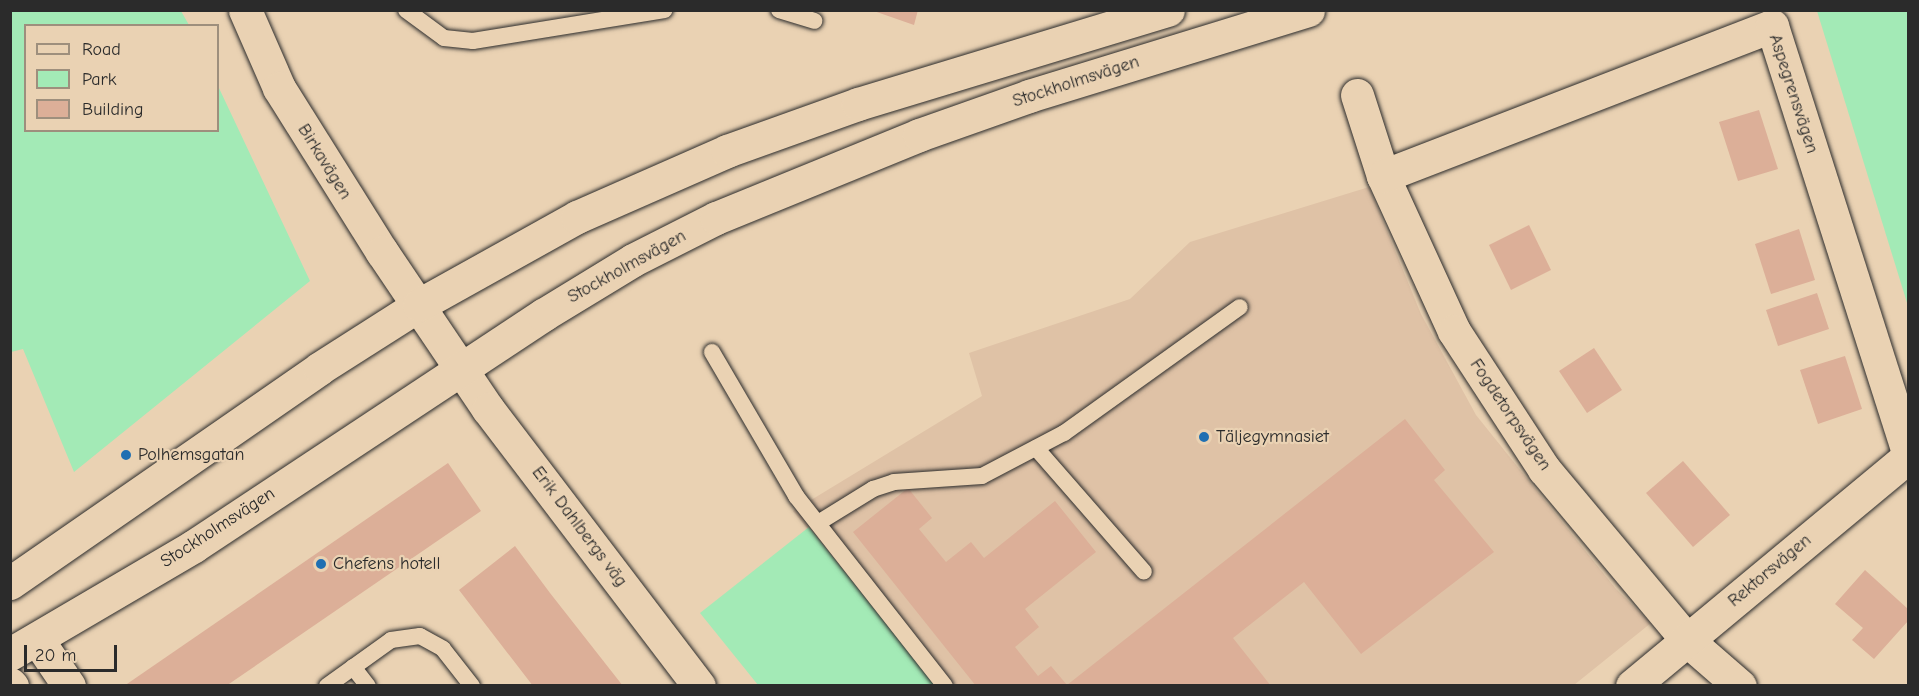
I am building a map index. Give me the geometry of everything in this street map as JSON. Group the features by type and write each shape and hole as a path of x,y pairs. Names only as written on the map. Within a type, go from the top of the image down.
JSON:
{"street":[{"name":"Birkavägen","path":"245,10 279,88 460,368"},
{"path":"10,583 192,454 419,305 577,217 727,151 858,104 1168,10"},
{"name":"Stockholmsvägen","path":"24,647 194,546 460,368 633,261 799,182 1029,96 1308,10"},
{"name":"Aspegrensvägen","path":"1383,176 1772,26 1908,455"},
{"name":"Fogdetorpsvägen","path":"1357,95 1383,176 1454,331 1544,469 1687,640 1740,686"},
{"name":"Erik Dahlbergs väg","path":"460,368 699,686"},
{"name":"Rektorsvägen","path":"1632,686 1908,455"},
{"path":"24,647 69,686"}],"lane":[{"path":"406,10 444,38 472,41 666,10"},
{"path":"779,10 814,21"},
{"path":"818,523 873,489 894,482 982,476 1064,433 1240,307"},
{"path":"712,352 796,496 945,686"},
{"path":"1036,448 1144,572"},
{"path":"327,686 392,640 420,636 442,649 472,686"},
{"path":"353,667 368,686"}],"shaded area":[{"name":"Täljegymnasiet","path":"1369,187 1421,314 1476,415 1616,589 1651,623 1574,685 935,685 793,511 982,396 969,353 1130,299 1190,242"}],"green space":[{"path":"10,11 181,11 188,24 24,24 24,132 219,132 219,88 310,281 74,472 23,349 11,352"},
{"path":"1817,11 1908,11 1908,306"},
{"path":"809,527 935,685 758,685 700,613"}],"building":[{"path":"871,10 918,10 914,25"},
{"path":"1759,110 1778,169 1738,181 1719,122"},
{"path":"1529,225 1551,270 1511,290 1489,245"},
{"path":"1799,229 1815,280 1771,294 1755,244"},
{"path":"1817,293 1829,329 1778,346 1766,310"},
{"path":"1594,348 1622,390 1587,413 1559,371"},
{"path":"1845,356 1862,409 1818,424 1800,370"},
{"path":"1405,419 1445,470 1434,480 1494,552 1361,654 1304,582 1233,638 1271,686 976,686 853,532 908,488 932,518 919,529 946,562 971,542 984,558 1055,501 1096,552 1025,609 1039,627 1015,647 1038,676 1051,666 1067,685"},
{"path":"1683,461 1730,515 1693,547 1646,493"},
{"path":"448,463 481,511 226,686 124,686"},
{"path":"515,546 623,686 533,686 459,590"},
{"path":"1865,570 1908,609 1908,621 1874,659 1852,640 1863,628 1835,604"}],"place":[{"name":"Täljegymnasiet","path":"1204,437"},
{"name":"Polhemsgatan","path":"126,455"},
{"name":"Chefens hotell","path":"321,564"}]}
